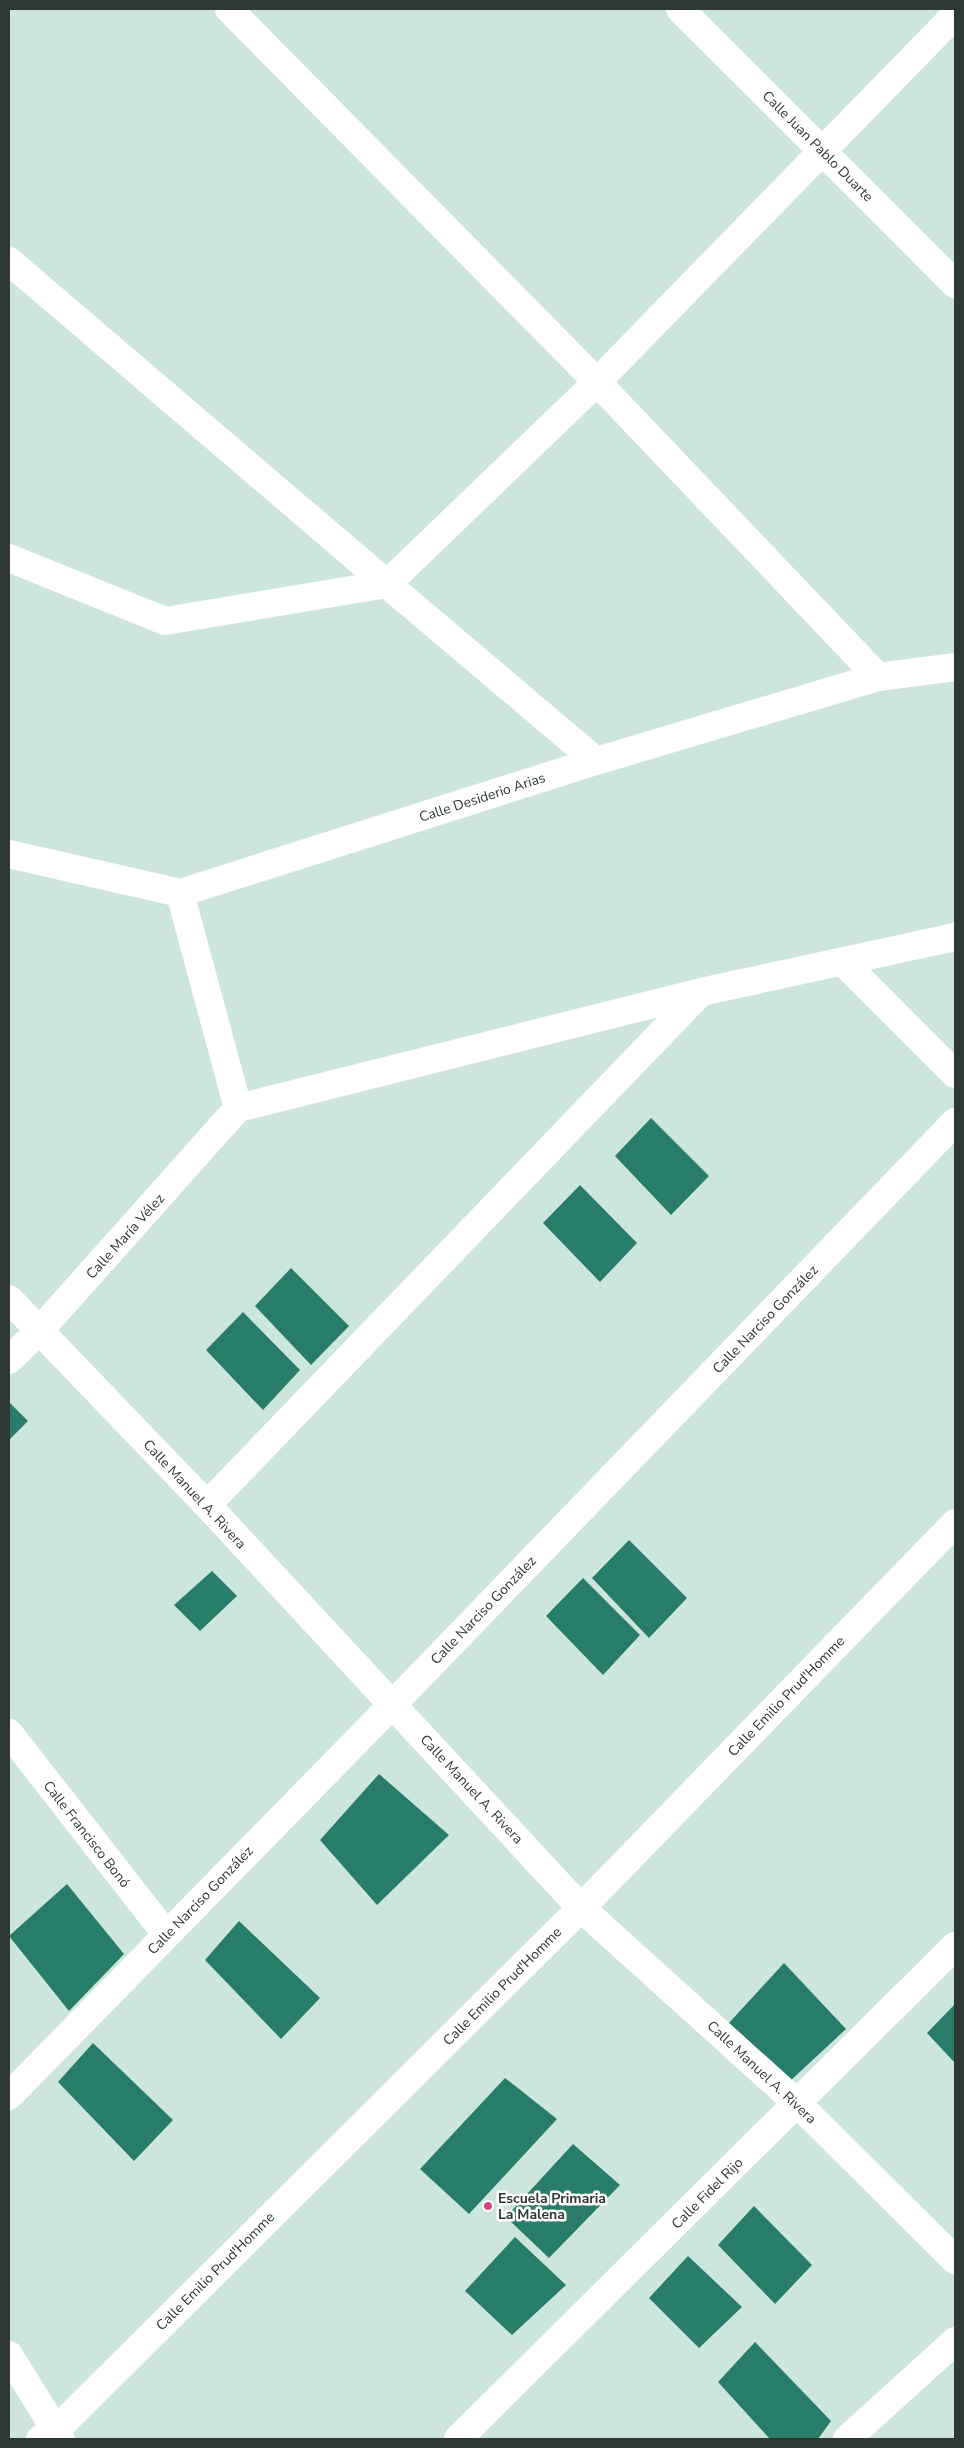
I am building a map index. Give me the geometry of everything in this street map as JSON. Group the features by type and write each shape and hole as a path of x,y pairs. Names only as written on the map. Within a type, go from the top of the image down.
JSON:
{"street":[{"path":"229,9 597,382 878,677"},
{"name":"Calle Juan Pablo Duarte","path":"680,9 955,284"},
{"path":"9,558 165,620 387,584 597,382 955,15"},
{"path":"9,261 596,761"},
{"name":"Calle Desiderio Arias","path":"180,893 596,761 878,677 955,667"},
{"path":"9,854 180,893 238,1108 701,992 955,937"},
{"path":"842,962 955,1074"},
{"path":"207,1505 701,992"},
{"name":"Calle María Vélez","path":"9,1360 40,1330 238,1108"},
{"name":"Calle Narciso González","path":"9,2096 393,1704 955,1122"},
{"name":"Calle Manuel A. Rivera","path":"9,1299 207,1505 581,1908 798,2104 955,2260"},
{"name":"Calle Emilio Prud'Homme","path":"53,2436 581,1908 955,1523"},
{"name":"Calle Francisco Bonó","path":"9,1733 166,1934"},
{"name":"Calle Fidel Rijo","path":"458,2439 798,2104 955,1946"},
{"path":"847,2439 955,2341"},
{"path":"9,2355 53,2436"}],"building":[{"path":"651,1118 709,1176 671,1215 615,1156"},
{"path":"580,1185 637,1243 600,1282 543,1223"},
{"path":"291,1268 349,1326 311,1365 255,1306"},
{"path":"243,1312 300,1370 263,1410 206,1350"},
{"path":"9,1402 28,1421 9,1440"},
{"path":"629,1540 687,1598 649,1638 592,1578"},
{"path":"212,1571 237,1596 200,1631 174,1605"},
{"path":"583,1578 640,1635 603,1675 546,1616"},
{"path":"379,1774 449,1835 377,1905 320,1840"},
{"path":"67,1884 124,1954 69,2011 9,1936"},
{"path":"239,1921 320,1998 281,2039 205,1960"},
{"path":"784,1963 846,2029 789,2082 728,2024"},
{"path":"955,2004 955,2063 927,2033"},
{"path":"93,2043 173,2120 134,2161 58,2082"},
{"path":"505,2078 557,2119 469,2214 420,2169"},
{"path":"573,2144 620,2185 549,2258 506,2217"},
{"path":"754,2206 812,2265 775,2304 718,2245"},
{"path":"515,2237 566,2285 512,2335 465,2291"},
{"path":"688,2256 742,2307 699,2348 649,2298"},
{"path":"755,2342 831,2421 818,2439 770,2439 718,2382"}],"place":[{"name":"Escuela Primaria La Malena","path":"488,2206"}]}
